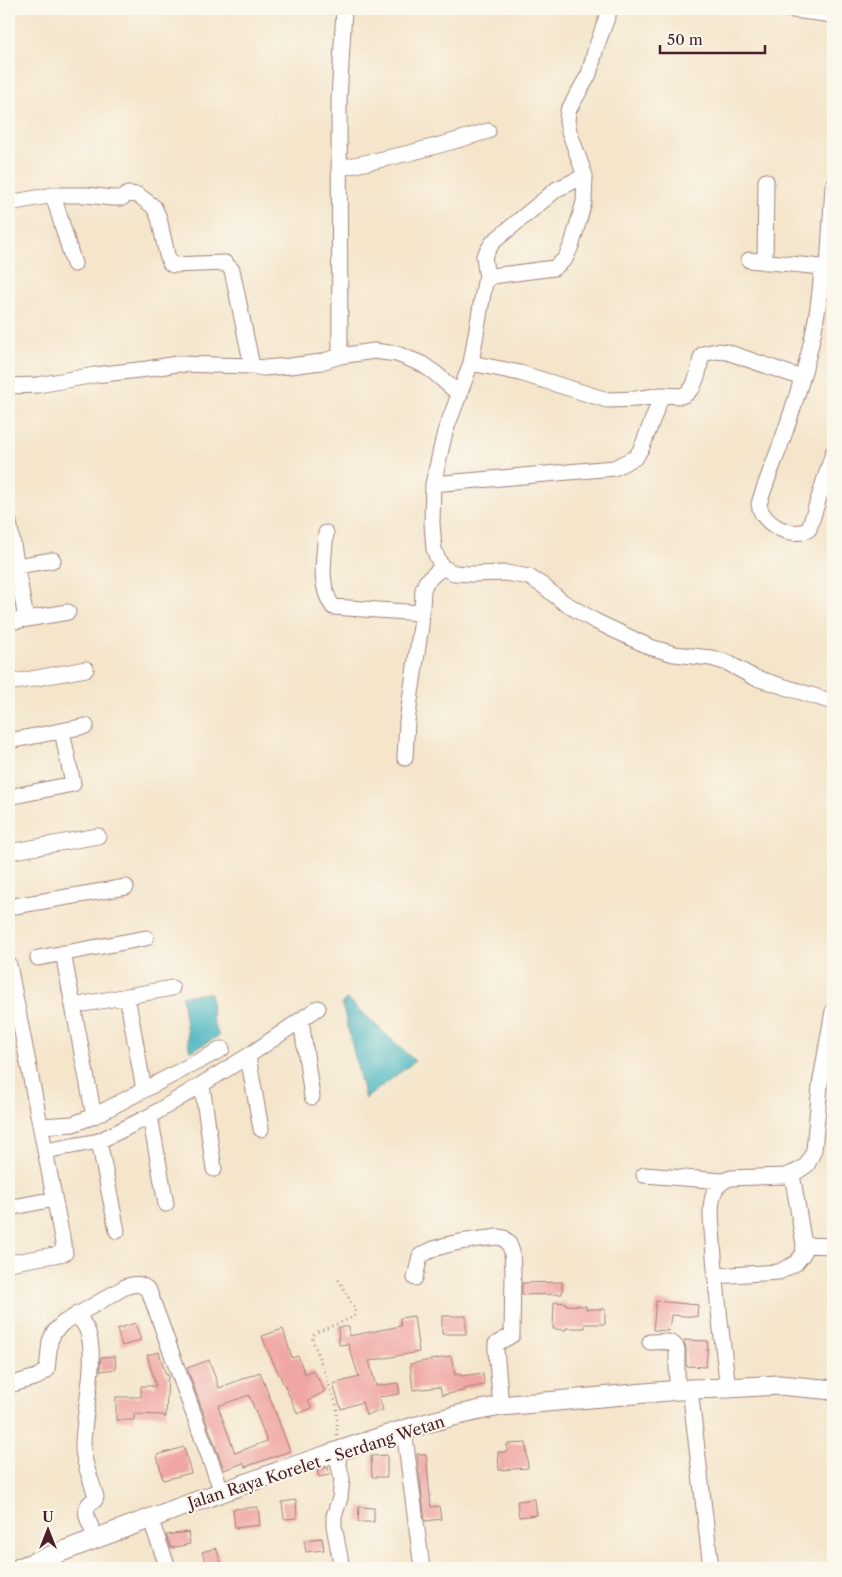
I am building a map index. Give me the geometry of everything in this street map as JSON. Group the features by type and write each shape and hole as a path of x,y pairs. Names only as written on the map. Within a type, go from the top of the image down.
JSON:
{"main road":[{"name":"Jalan Raya Korelet - Serdang Wetan","path":"18,1568 150,1518 336,1452 404,1430 478,1410 501,1406 684,1390 778,1384 833,1390"}],"street":[{"path":"340,356 339,100 344,9"},
{"path":"487,279 492,276 554,268 566,259 584,202 585,176 569,131 568,111 589,74 610,9"},
{"path":"786,9 833,15"},
{"path":"339,168 380,160 488,131"},
{"path":"585,176 557,189 493,242 484,256 487,279 471,363 446,432 433,484 432,523 434,549 437,557 442,567 454,572 470,574 506,572 529,577 563,602 595,621 650,647 674,654 712,658 728,663 752,677 833,702"},
{"path":"765,262 766,181"},
{"path":"833,186 828,268 820,298 809,357 760,504 761,514 772,526 799,533 809,529 833,454"},
{"path":"9,203 53,195 122,198 128,194 138,195 154,207 159,218 166,254 170,263 173,265 219,263 229,265 232,270 252,366"},
{"path":"53,195 74,264"},
{"path":"749,260 828,268"},
{"path":"9,386 38,385 177,364 263,368 290,366 321,362 340,356 374,351 397,354 422,364 460,395"},
{"path":"471,363 520,373 607,400 636,400 662,395 681,396 686,394 693,387 698,374 700,358 703,354 716,351 728,352 802,378"},
{"path":"433,484 614,468 636,458 642,448 662,395"},
{"path":"9,522 26,619"},
{"path":"326,533 323,578 327,598 333,607 421,613"},
{"path":"17,566 53,560"},
{"path":"405,758 407,721 421,626 423,590 426,582 442,567"},
{"path":"9,622 68,612"},
{"path":"9,683 86,669"},
{"path":"9,740 86,726"},
{"path":"9,797 73,784 62,731"},
{"path":"9,852 98,836"},
{"path":"9,907 126,887"},
{"path":"38,958 146,938"},
{"path":"63,953 94,1116"},
{"path":"9,965 65,1253 9,1263"},
{"path":"73,1006 172,988"},
{"path":"127,996 144,1090"},
{"path":"45,1151 98,1141 150,1116 248,1056 318,1008"},
{"path":"728,1388 715,1276 711,1210 713,1196 717,1186 731,1178 785,1176 807,1165 814,1150 827,1086 833,1011"},
{"path":"301,1020 312,1097"},
{"path":"40,1126 73,1124 94,1116 222,1049"},
{"path":"248,1056 261,1129"},
{"path":"202,1085 214,1169"},
{"path":"150,1116 166,1204"},
{"path":"98,1141 117,1231"},
{"path":"715,1276 780,1272 788,1269 800,1259 804,1245 792,1174"},
{"path":"644,1175 723,1181"},
{"path":"9,1208 54,1199"},
{"path":"415,1278 420,1256 431,1250 459,1242 498,1238 504,1238 509,1244 512,1252 514,1272 512,1335 496,1344 501,1406"},
{"path":"804,1245 833,1246"},
{"path":"9,1385 37,1377 47,1370 50,1341 54,1332 63,1323 126,1287 140,1284 149,1292 222,1492"},
{"path":"77,1314 87,1330 91,1345 84,1451 86,1467 96,1497 95,1500 88,1504 86,1513 96,1538"},
{"path":"650,1342 672,1342 677,1349 710,1568"},
{"path":"404,1430 422,1568"},
{"path":"336,1452 342,1479 340,1498 334,1516 334,1526 342,1568"},
{"path":"150,1518 168,1568"}],"path":[{"path":"336,1452 337,1406 312,1338 315,1334 354,1317 354,1309 337,1277"}],"water":[{"path":"210,993 213,1022 219,1036 191,1051 182,996"},
{"path":"347,999 415,1061 365,1099 342,1003"}],"building":[{"path":"562,1282 562,1294 522,1295 522,1283"},
{"path":"656,1301 698,1305 697,1317 671,1315 669,1331 653,1330"},
{"path":"554,1302 586,1306 586,1309 605,1309 605,1324 585,1324 585,1328 566,1328 566,1330 553,1329"},
{"path":"414,1316 419,1352 369,1361 376,1386 398,1383 400,1394 379,1397 383,1410 366,1415 362,1402 341,1409 333,1384 359,1377 348,1344 339,1345 338,1327 349,1327 349,1336 401,1326 400,1318"},
{"path":"442,1316 466,1316 466,1334 442,1334"},
{"path":"135,1323 141,1340 122,1346 117,1329"},
{"path":"283,1329 292,1358 298,1356 305,1374 313,1370 325,1391 308,1401 312,1408 298,1414 262,1336"},
{"path":"684,1340 708,1341 706,1367 686,1366"},
{"path":"159,1352 166,1375 168,1374 166,1417 164,1415 134,1414 134,1420 116,1420 116,1397 141,1397 141,1386 156,1386 147,1355"},
{"path":"115,1356 116,1369 100,1371 101,1357"},
{"path":"451,1356 455,1375 483,1373 484,1385 442,1395 440,1387 413,1390 410,1364"},
{"path":"209,1360 219,1388 260,1372 290,1451 245,1467 244,1463 224,1470 187,1368","holes":["249,1395 267,1441 235,1453 218,1406"]},
{"path":"526,1443 528,1468 499,1470 498,1452 507,1452 507,1444"},
{"path":"184,1447 191,1473 163,1480 157,1455"},
{"path":"417,1454 426,1454 431,1507 439,1506 441,1519 425,1521"},
{"path":"387,1455 387,1477 372,1477 371,1456"},
{"path":"328,1467 329,1475 319,1477 317,1470"},
{"path":"535,1499 537,1515 519,1517 517,1501"},
{"path":"296,1500 297,1518 284,1519 282,1502"},
{"path":"258,1507 260,1525 235,1528 233,1509"},
{"path":"359,1507 374,1508 374,1522 358,1522"},
{"path":"188,1532 190,1544 171,1548 166,1535"},
{"path":"322,1538 324,1550 306,1552 304,1540"},
{"path":"216,1548 223,1568 208,1568 202,1552"}]}
